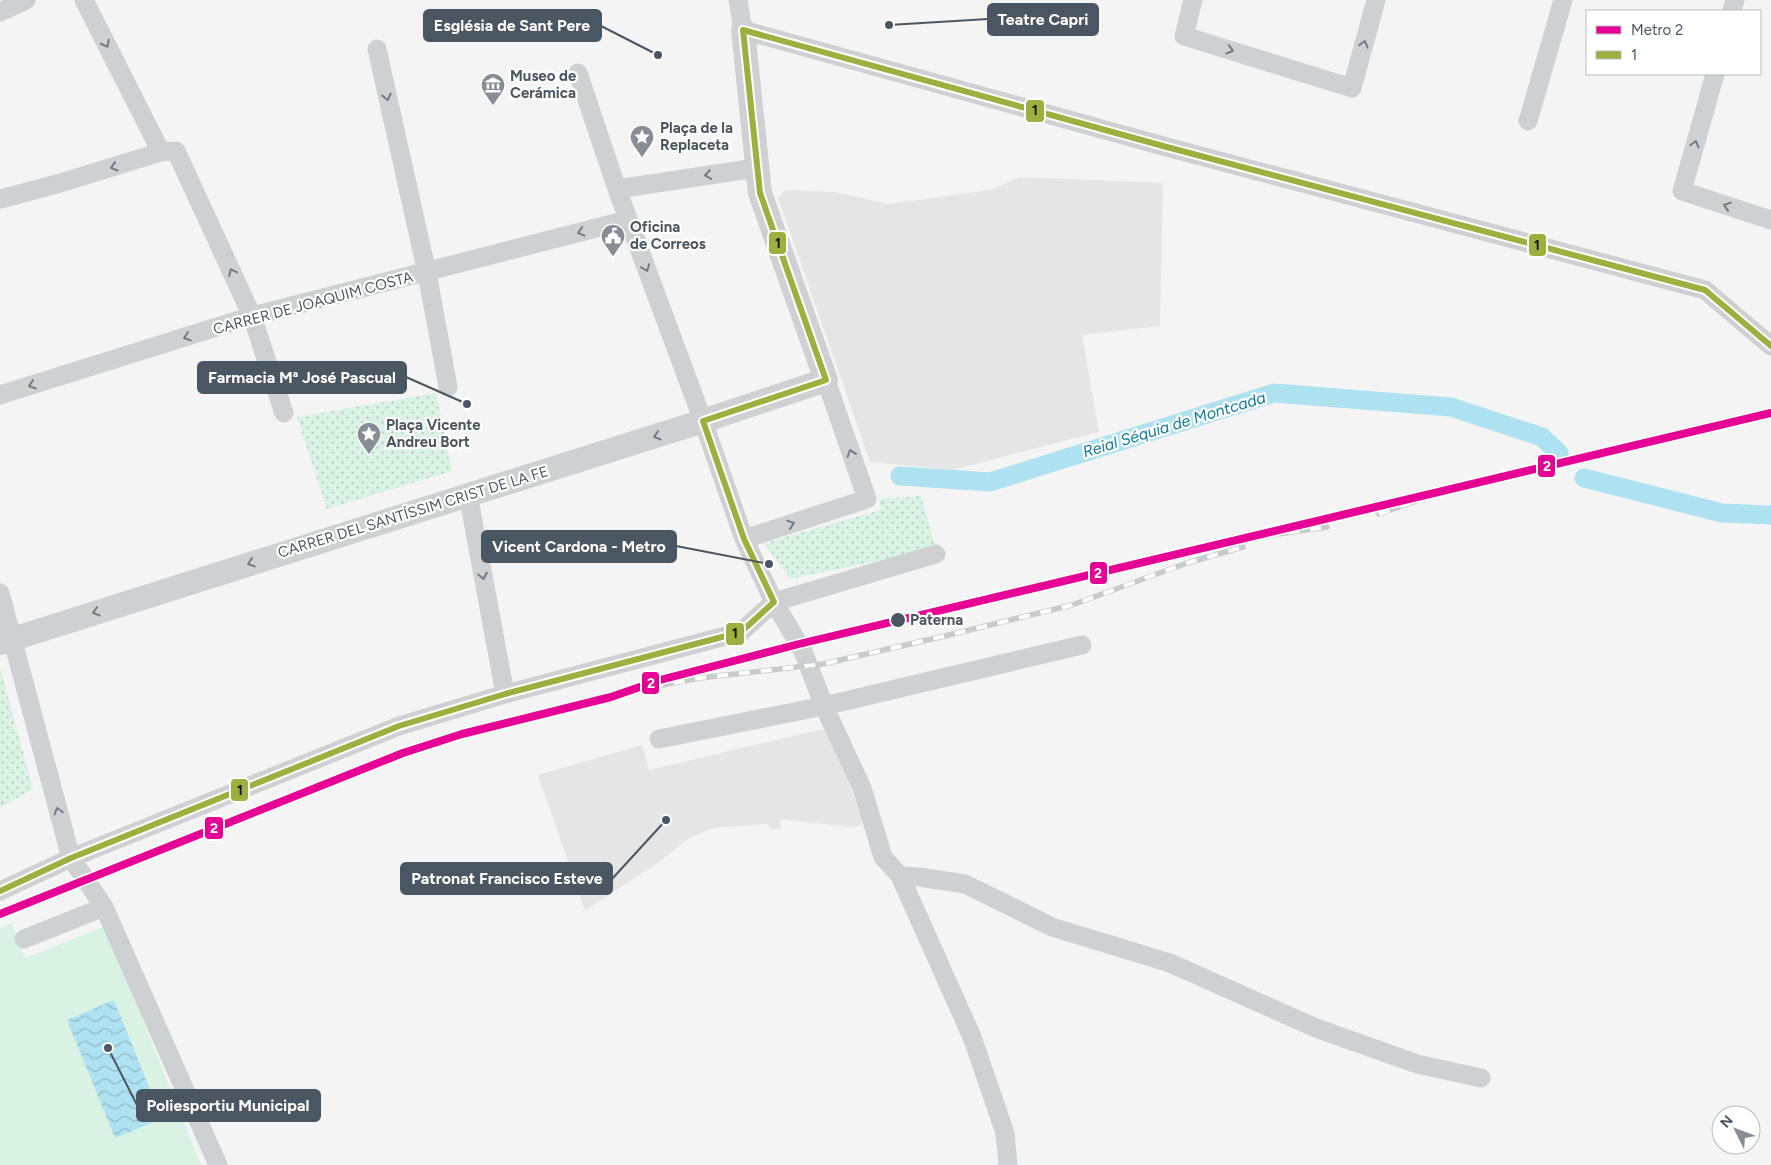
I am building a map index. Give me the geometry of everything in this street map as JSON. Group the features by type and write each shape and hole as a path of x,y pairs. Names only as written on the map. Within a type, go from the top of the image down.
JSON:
{"street":[{"path":"0,12 26,0"},
{"path":"84,0 168,152 252,316 284,413"},
{"path":"738,0 743,30 760,193 867,499 744,538"},
{"path":"1193,0 1184,36 1352,88 1376,0"},
{"path":"1528,121 1563,0"},
{"path":"743,30 1163,146 1705,290 1771,346"},
{"path":"377,49 427,273 448,387"},
{"path":"578,73 628,220 703,421 744,538 774,602 803,651 824,706 862,788 883,857 900,876 972,1037 1005,1133 1008,1165"},
{"path":"1715,75 1682,191 1771,220"},
{"path":"0,199 168,152"},
{"path":"617,189 756,168"},
{"name":"CARRER DE JOAQUIM COSTA","path":"0,396 252,316 427,273 628,220"},
{"name":"CARRER DEL SANTÍSSIM CRIST DE LA FE","path":"6,641 703,421 826,380"},
{"path":"468,494 505,694"},
{"path":"0,891 71,858 399,726 505,694 740,632 774,602 936,554"},
{"path":"0,593 6,641 71,858 104,907 218,1165"},
{"path":"659,739 824,706 1082,645"},
{"path":"900,876 965,884 1052,927 1170,963 1316,1028 1417,1064 1481,1078"},
{"path":"24,939 104,907"}],"shaded area":[{"path":"1020,177 1163,183 1160,326 1082,335 1099,432 953,470 870,462 778,198 786,190 836,192 888,204 990,190"},
{"path":"827,728 863,820 859,826 849,827 780,819 781,829 770,829 768,824 713,828 689,838 659,862 585,911 538,775 642,745 649,770"}],"green space":[{"path":"436,393 452,471 327,509 297,417"},
{"path":"921,496 936,549 790,579 764,543 881,510 879,499"},
{"path":"0,667 33,789 0,808"},
{"path":"11,923 25,958 105,926 201,1165 0,1165 0,928"}],"water":[{"path":"114,1000 162,1119 115,1138 67,1020"}],"waterway":[{"name":"Reial Séquia de Montcada","path":"900,476 990,482 1274,393 1451,407 1542,437 1559,453"},
{"name":"Reial Séquia de Montcada","path":"1584,478 1722,513 1771,515"}],"railway":[{"path":"1379,514 1453,488"},
{"path":"1223,542 1327,527"},
{"path":"652,687 700,678 823,664 949,635 1072,605 1187,563 1243,547"}],"metro line":[{"name":"2","path":"0,914 403,753 462,734 611,697 660,680 799,644 1771,413"}],"transit line":[{"name":"1","path":"0,891 71,858 399,726 505,694 741,632 774,602 744,539 703,421 826,380 760,193 743,30 1163,146 1705,290 1771,346"}],"place":[{"name":"Teatre Capri","path":"889,25"},
{"name":"Església de Sant Pere","path":"658,55"},
{"name":"Museo de Cerámica","path":"493,106"},
{"name":"Plaça de la Replaceta","path":"642,158"},
{"name":"Oficina de Correos","path":"613,257"},
{"name":"Farmacia Mª José Pascual","path":"467,404"},
{"name":"Plaça Vicente Andreu Bort","path":"369,455"},
{"name":"Vicent Cardona - Metro","path":"769,564"},
{"name":"Paterna","path":"898,620"},
{"name":"Patronat Francisco Esteve","path":"666,820"},
{"name":"Poliesportiu Municipal","path":"108,1048"}]}
